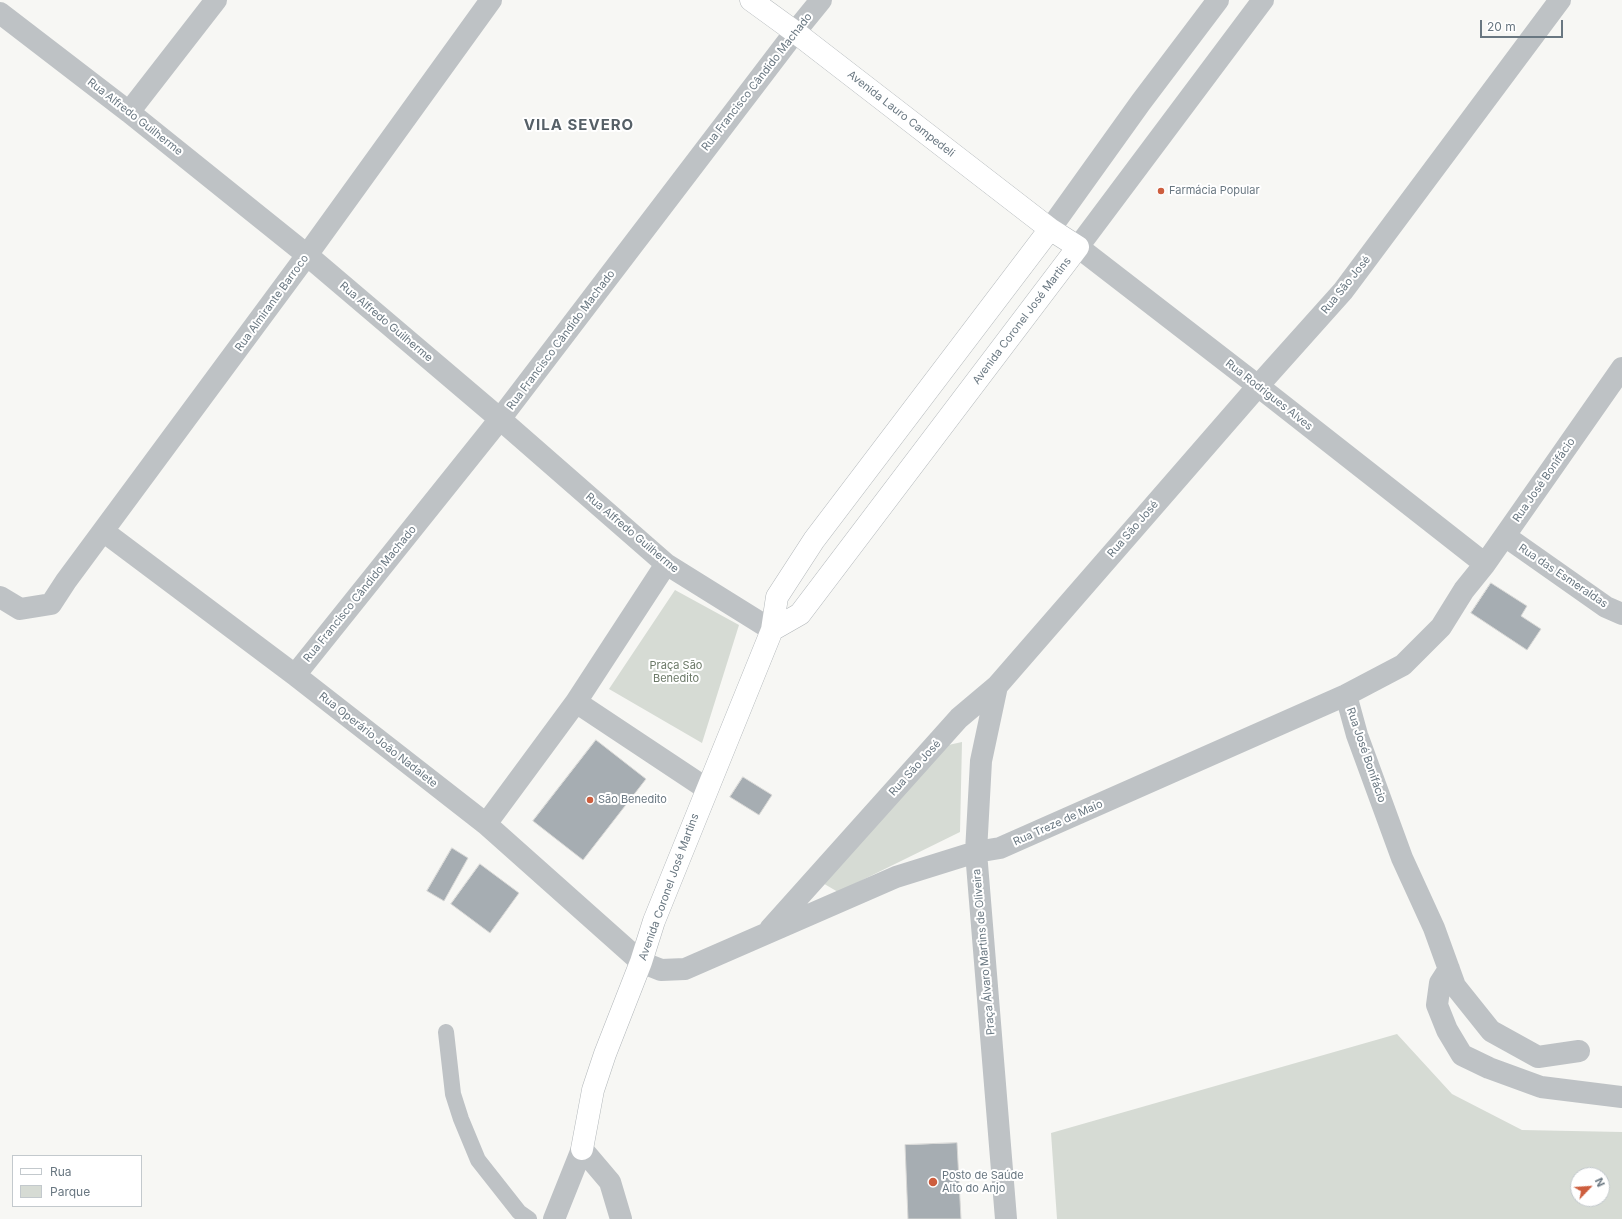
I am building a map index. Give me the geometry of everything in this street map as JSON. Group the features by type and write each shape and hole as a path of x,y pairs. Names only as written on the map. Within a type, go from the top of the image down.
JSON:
{"street":[{"path":"129,112 216,0"},
{"name":"Rua Almirante Barroco","path":"0,597 20,610 51,604 103,531 307,255 491,0"},
{"name":"Avenida Lauro Campedeli","path":"751,0 795,32 1050,229"},
{"name":"Rua Francisco Cândido Machado","path":"295,676 500,419 821,0"},
{"name":"Avenida Coronel José Martins","path":"582,1149 592,1090 641,962 654,921 772,630 777,597 814,540 1050,229 1141,102 1218,0"},
{"name":"Avenida Coronel José Martins","path":"772,630 800,614 1263,0"},
{"name":"Rua São José","path":"641,962 661,970 685,969 765,934 959,718 997,686 1258,386 1343,291 1560,0"},
{"name":"Rua Alfredo Guilherme","path":"0,12 129,112 307,255 500,419 666,564 772,630"},
{"name":"Rua Rodrigues Alves","path":"1050,229 1078,247 1485,564"},
{"name":"Rua José Bonifácio","path":"1579,1051 1538,1057 1491,1031 1455,986 1434,928 1402,858 1357,735 1346,696 1403,665 1441,627 1464,590 1505,536 1622,368"},
{"name":"Rua Operário João Nadalete","path":"103,531 295,676 486,824 641,962"},
{"name":"Rua das Esmeraldas","path":"1505,536 1606,607 1622,614"},
{"path":"486,824 576,702 666,564"},
{"name":"Praça Álvaro Martins de Oliveira","path":"997,686 981,761 976,852 1006,1219"},
{"name":"Rua Treze de Maio","path":"765,934 896,878 976,852 1000,848 1346,696"},
{"path":"576,702 707,788"},
{"path":"1449,969 1440,983 1437,1005 1447,1030 1462,1055 1489,1068 1541,1087 1622,1097"},
{"path":"554,1219 582,1149 610,1182 621,1219"}],"lane":[{"path":"446,1032 453,1094 461,1119 478,1160 519,1212 529,1219"}],"green space":[{"name":"Praça São Benedito","path":"675,590 739,625 702,743 609,689"},
{"path":"962,742 960,832 838,892 821,882 944,746"},
{"path":"1397,1034 1452,1094 1522,1130 1622,1132 1622,1219 1057,1219 1051,1133"}],"building":[{"path":"1491,583 1527,606 1521,616 1541,629 1527,650 1471,613"},
{"name":"São Benedito","path":"596,740 646,779 583,860 533,821"},
{"path":"743,777 772,795 759,815 730,797"},
{"path":"452,848 468,858 444,901 427,891"},
{"path":"480,864 519,893 490,933 451,904"},
{"name":"Posto de Saúde Alto do Anjo","path":"957,1143 961,1219 908,1219 905,1145"}],"place":[{"name":"Farmácia Popular","path":"1161,191"},
{"name":"São Benedito","path":"590,800"},
{"name":"Posto de Saúde Alto do Anjo","path":"933,1182"}],"district":[{"name":"VILA SEVERO","path":"579,125"}]}
